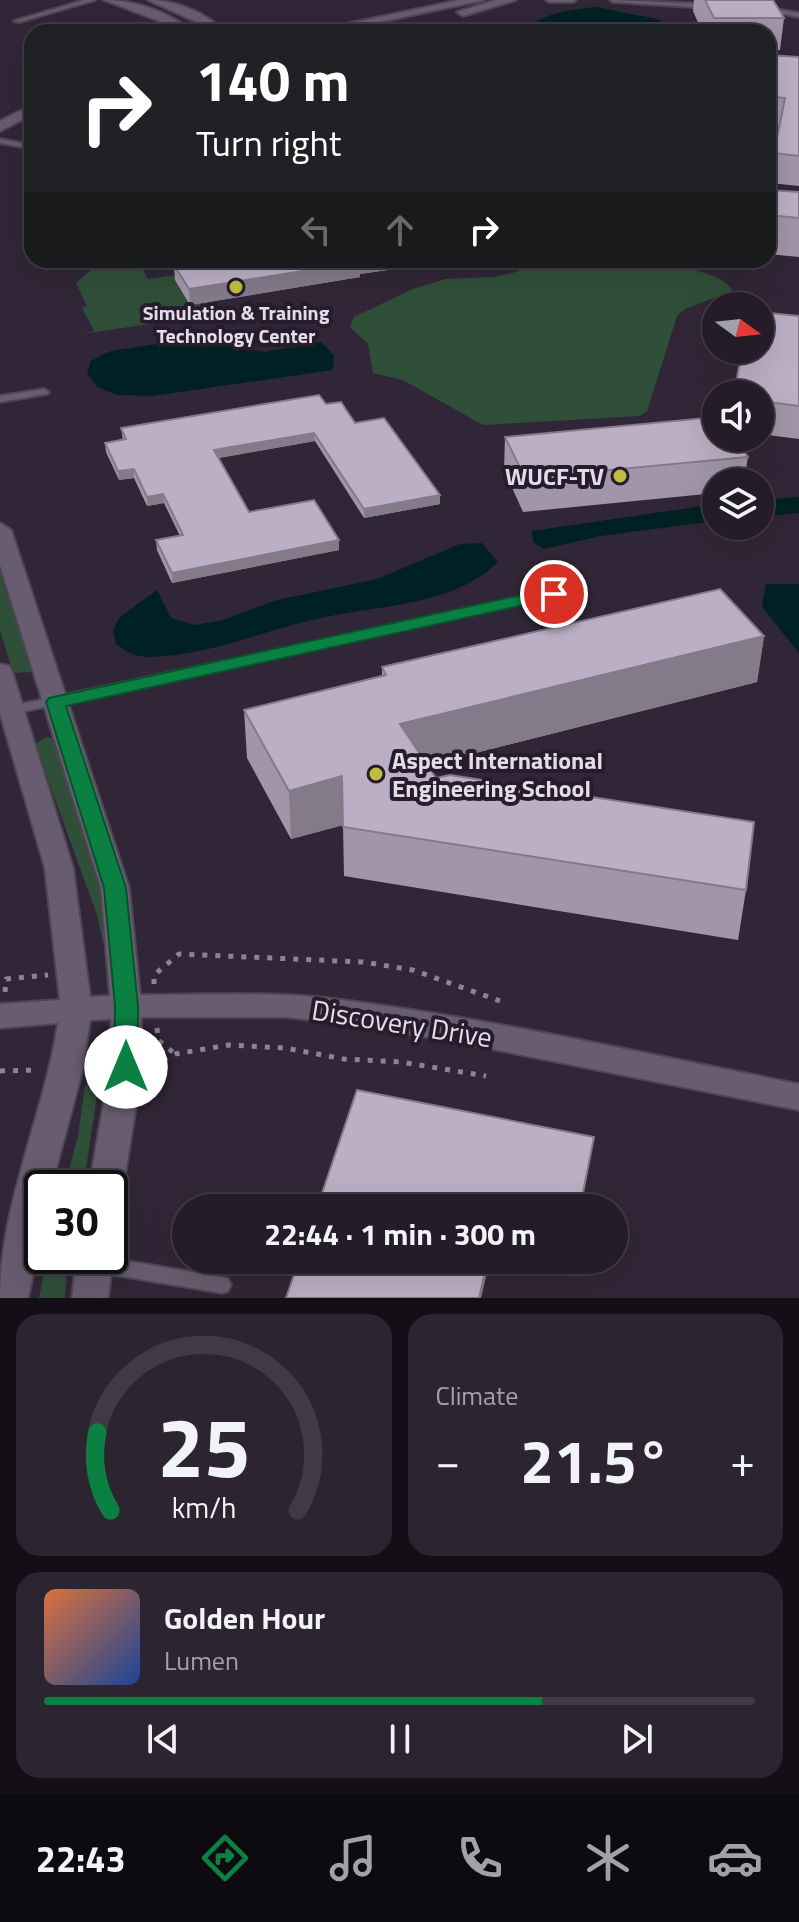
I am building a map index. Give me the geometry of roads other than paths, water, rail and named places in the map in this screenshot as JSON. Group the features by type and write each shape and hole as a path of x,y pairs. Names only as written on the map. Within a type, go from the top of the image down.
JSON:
{"street":[{"path":"110,0 173,24"},
{"path":"154,0 209,24"},
{"path":"383,24 478,0"},
{"path":"412,24 510,0"},
{"path":"0,110 24,100"},
{"path":"0,127 24,114"},
{"path":"0,530 115,888 126,1006 126,1067 109,1170"},
{"path":"0,671 59,868 76,1009 67,1068 37,1176 10,1298"},
{"name":"Discovery Drive","path":"0,1016 126,1006 271,1005 333,1010 452,1029 799,1097"},
{"path":"90,1298 93,1274"}],"lane":[{"path":"17,21 68,0"},
{"path":"39,13 92,0"},
{"path":"549,0 573,0"},
{"path":"613,0 722,7"},
{"path":"750,8 799,15"},
{"path":"0,141 24,146"},
{"path":"0,399 44,392"},
{"path":"12,710 554,594"},
{"path":"128,1267 222,1285"}],"place":[{"name":"Simulation & Training Technology Center","path":"236,287"},
{"name":"WUCF-TV","path":"620,476"},
{"name":"Aspect International Engineering School","path":"376,774"}]}
